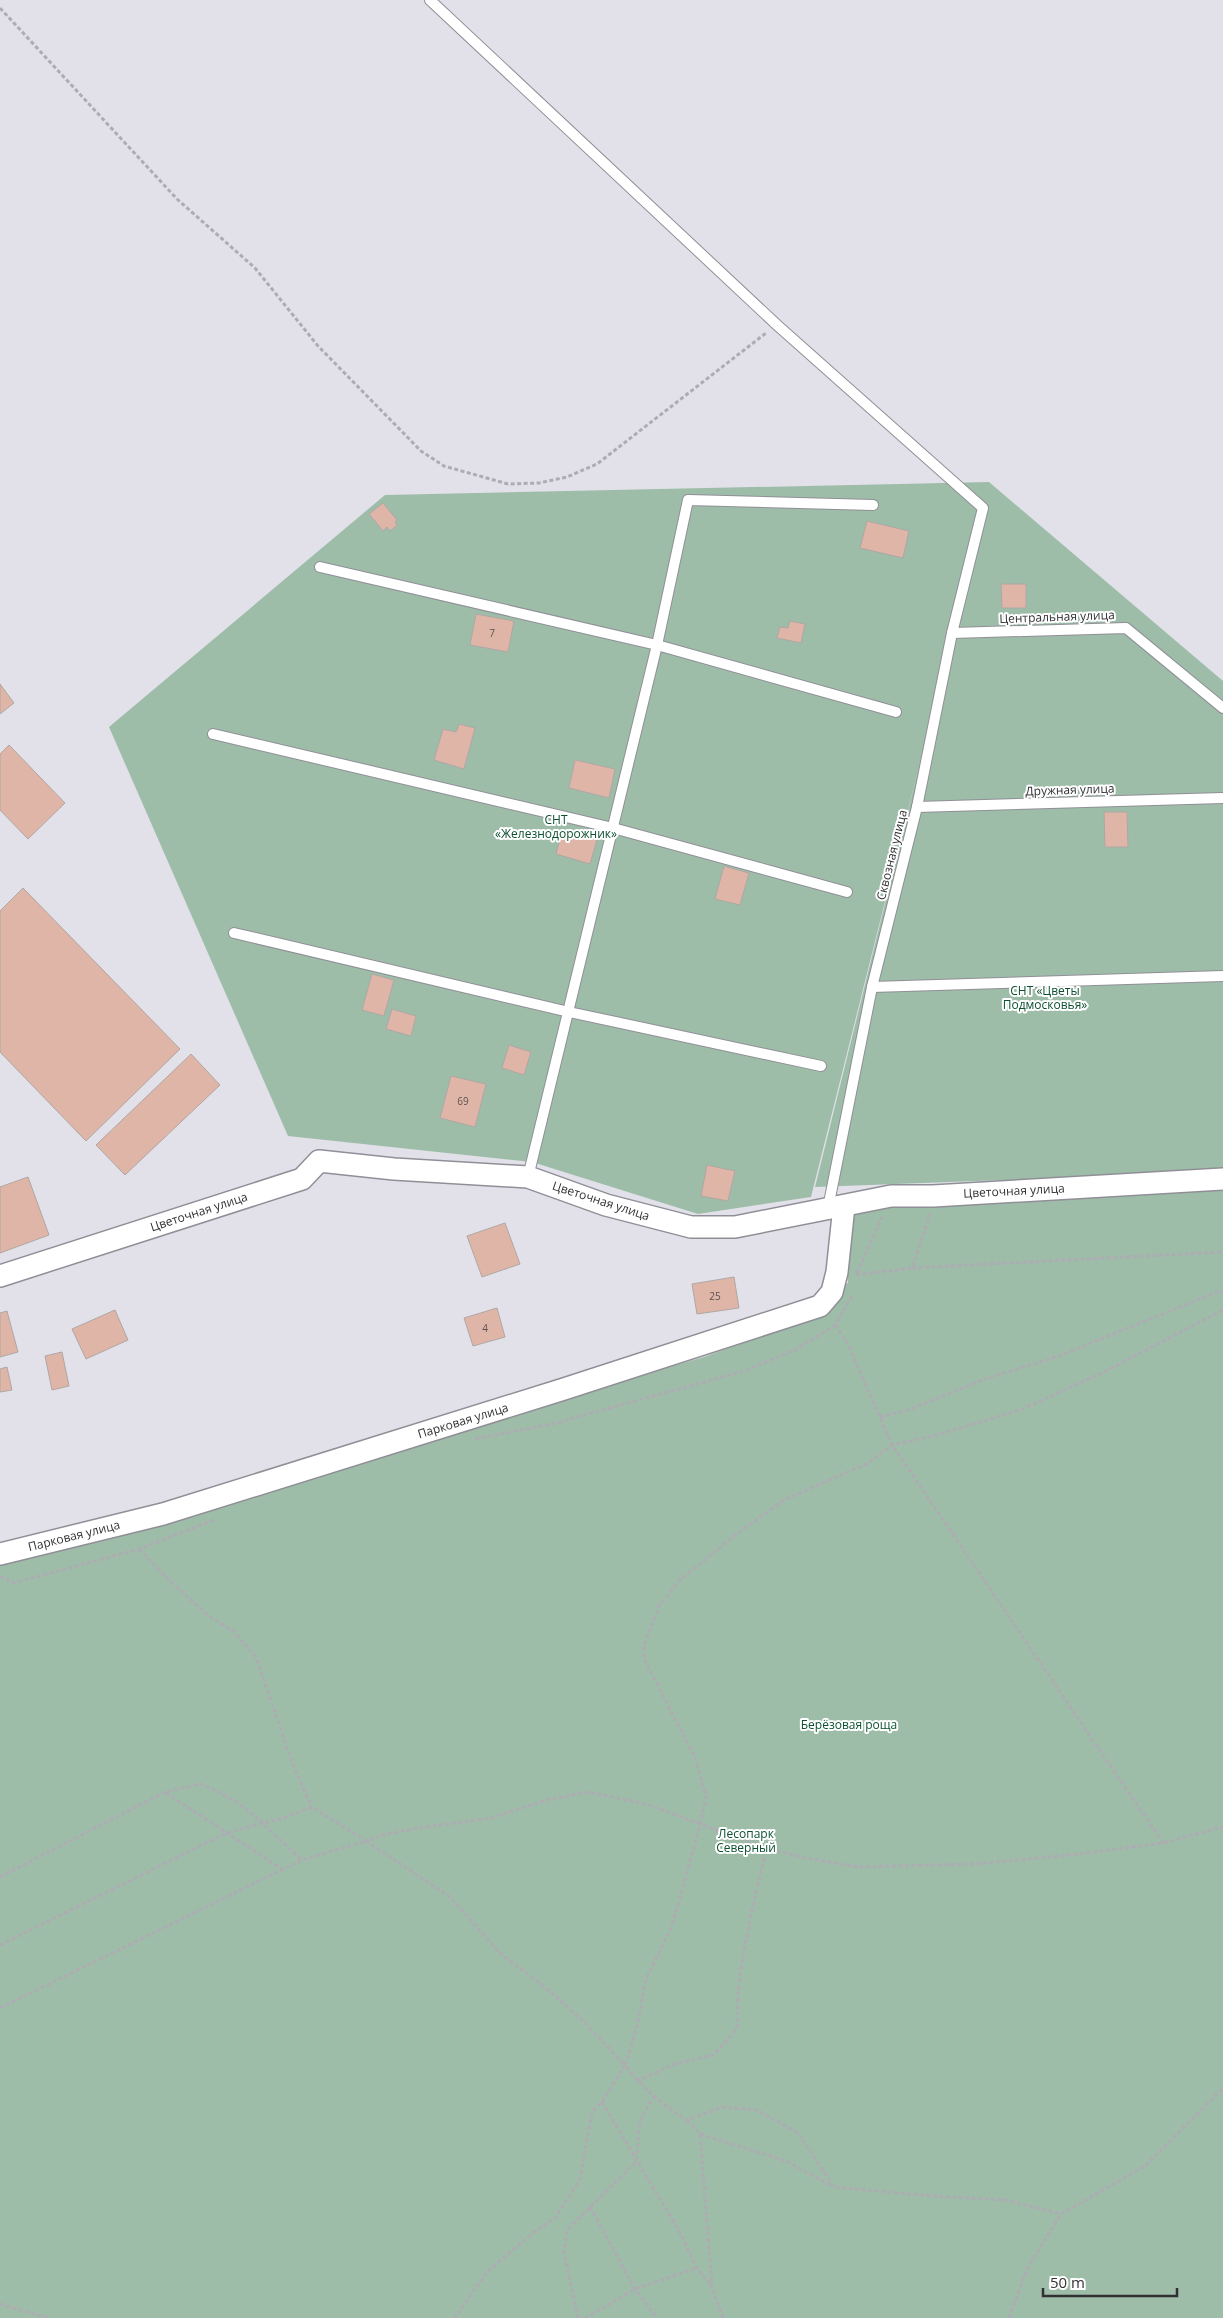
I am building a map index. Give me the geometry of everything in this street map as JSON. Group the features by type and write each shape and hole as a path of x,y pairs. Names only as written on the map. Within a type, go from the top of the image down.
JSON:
{"street":[{"name":"Цветочная улица","path":"0,1276 302,1179 319,1161 394,1169 528,1177 606,1205 691,1227 735,1227 891,1196 933,1196 1223,1179"},
{"name":"Парковая улица","path":"0,1554 163,1514 564,1390 820,1306 832,1292 837,1272 836,1207"}],"lane":[{"path":"430,0 777,325"},
{"name":"Сквозная улица","path":"777,325 983,508 952,633 917,807 872,987 836,1207"},
{"path":"528,1177 657,645 688,500 873,505"},
{"path":"320,567 657,645 896,712"},
{"name":"Центральная улица","path":"952,633 1126,628 1223,708"},
{"path":"213,734 613,828 847,892"},
{"name":"Дружная улица","path":"917,807 1223,798"},
{"path":"234,933 569,1012 821,1066"},
{"path":"872,987 1223,976"}],"path":[{"path":"0,8 171,192 255,268 324,353 421,451 444,466 466,474 508,484 539,483 567,477 597,464 777,325"},
{"path":"912,1268 930,1214 933,1196"},
{"path":"856,1275 912,1268 1223,1252"},
{"path":"880,1417 908,1410 985,1379 1059,1356 1217,1292 1223,1292"},
{"path":"455,2318 487,2272 534,2232 556,2217 580,2179 592,2112 602,2102 625,2065 638,2026 646,1979 672,1926 700,1826 706,1797 695,1757 644,1659 644,1645 659,1606 680,1579 738,1533 784,1500 866,1464 892,1445 937,1435 1020,1410 1102,1373 1223,1310"},
{"path":"835,1325 847,1342 892,1445 1163,1843"},
{"path":"139,1549 173,1584 209,1616 233,1631 256,1657 293,1765 312,1807 450,1897 499,1952 550,1991 586,2024 625,2065 637,2081 687,2120 700,2134 786,2161 834,2187 931,2196 1006,2200 1061,2214"},
{"path":"0,1877 165,1792 200,1784 224,1794 248,1810 302,1860"},
{"path":"165,1792 282,1870"},
{"path":"0,2008 302,1860 383,1835 491,1818 547,1800 588,1792 646,1804 700,1826 766,1848 806,1858 858,1867 974,1864 1071,1855 1163,1843 1223,1827"},
{"path":"0,1945 226,1833 312,1807"},
{"path":"637,2081 674,2064 713,2055 737,2029 736,2009 743,1962 766,1848"},
{"path":"1009,2318 1028,2267 1061,2214 1145,2166 1223,2088"},
{"path":"578,2318 564,2254 567,2230 636,2162 640,2121 654,2096"},
{"path":"602,2102 636,2162 679,2231 696,2268 712,2287"},
{"path":"687,2120 723,2107 756,2110 798,2134 834,2187"},
{"path":"700,2134 712,2287 723,2318"},
{"path":"590,2207 635,2289 657,2318"},
{"path":"585,2318 635,2289 696,2268"},
{"path":"0,2304 48,2318"}],"green space":[{"name":"Лесопарк Северный","path":"989,482 1223,681 1223,2318 0,2318 0,1557 704,1357 765,1334 848,1283 844,1221 881,1194 1004,1180 815,1187 925,742 811,1197 698,1214 532,1162 288,1136 109,727 385,495"}],"building":[{"path":"383,503 397,520 395,522 397,525 390,531 387,527 383,531 369,514"},
{"path":"867,521 909,531 903,558 860,548"},
{"path":"1001,584 1026,584 1026,608 1002,608"},
{"path":"476,614 514,621 508,652 470,645"},
{"path":"790,621 805,624 801,643 777,638 780,627 788,628"},
{"path":"0,684 14,703 0,714"},
{"path":"459,724 475,728 464,769 434,760 443,729 456,732"},
{"path":"9,745 65,803 28,839 0,810 0,754"},
{"path":"575,760 615,769 609,798 569,788"},
{"path":"1104,812 1127,812 1128,847 1105,847"},
{"path":"562,831 597,840 590,864 556,854"},
{"path":"724,866 749,873 740,905 715,899"},
{"path":"23,888 180,1049 86,1141 0,1052 0,911"},
{"path":"372,974 394,980 384,1016 362,1010"},
{"path":"392,1009 416,1016 411,1036 386,1029"},
{"path":"509,1045 531,1052 524,1075 502,1068"},
{"path":"191,1054 220,1085 125,1175 96,1145"},
{"path":"451,1076 486,1084 475,1127 440,1118"},
{"path":"707,1165 735,1171 728,1201 701,1196"},
{"path":"28,1177 49,1235 0,1253 0,1187"},
{"path":"505,1223 520,1264 482,1277 467,1236"},
{"path":"734,1277 739,1308 697,1314 692,1284"},
{"path":"497,1308 505,1337 473,1346 464,1318"},
{"path":"115,1310 128,1340 86,1359 72,1329"},
{"path":"7,1311 18,1352 0,1357 0,1313"},
{"path":"62,1352 69,1386 52,1390 45,1356"},
{"path":"7,1367 12,1390 0,1392 0,1369"}],"park label":[{"name":"СНТ «Железнодорожник»","path":"556,827"},
{"name":"СНТ «Цветы Подмосковья»","path":"1045,998"},
{"name":"Берёзовая роща","path":"849,1725"}]}
